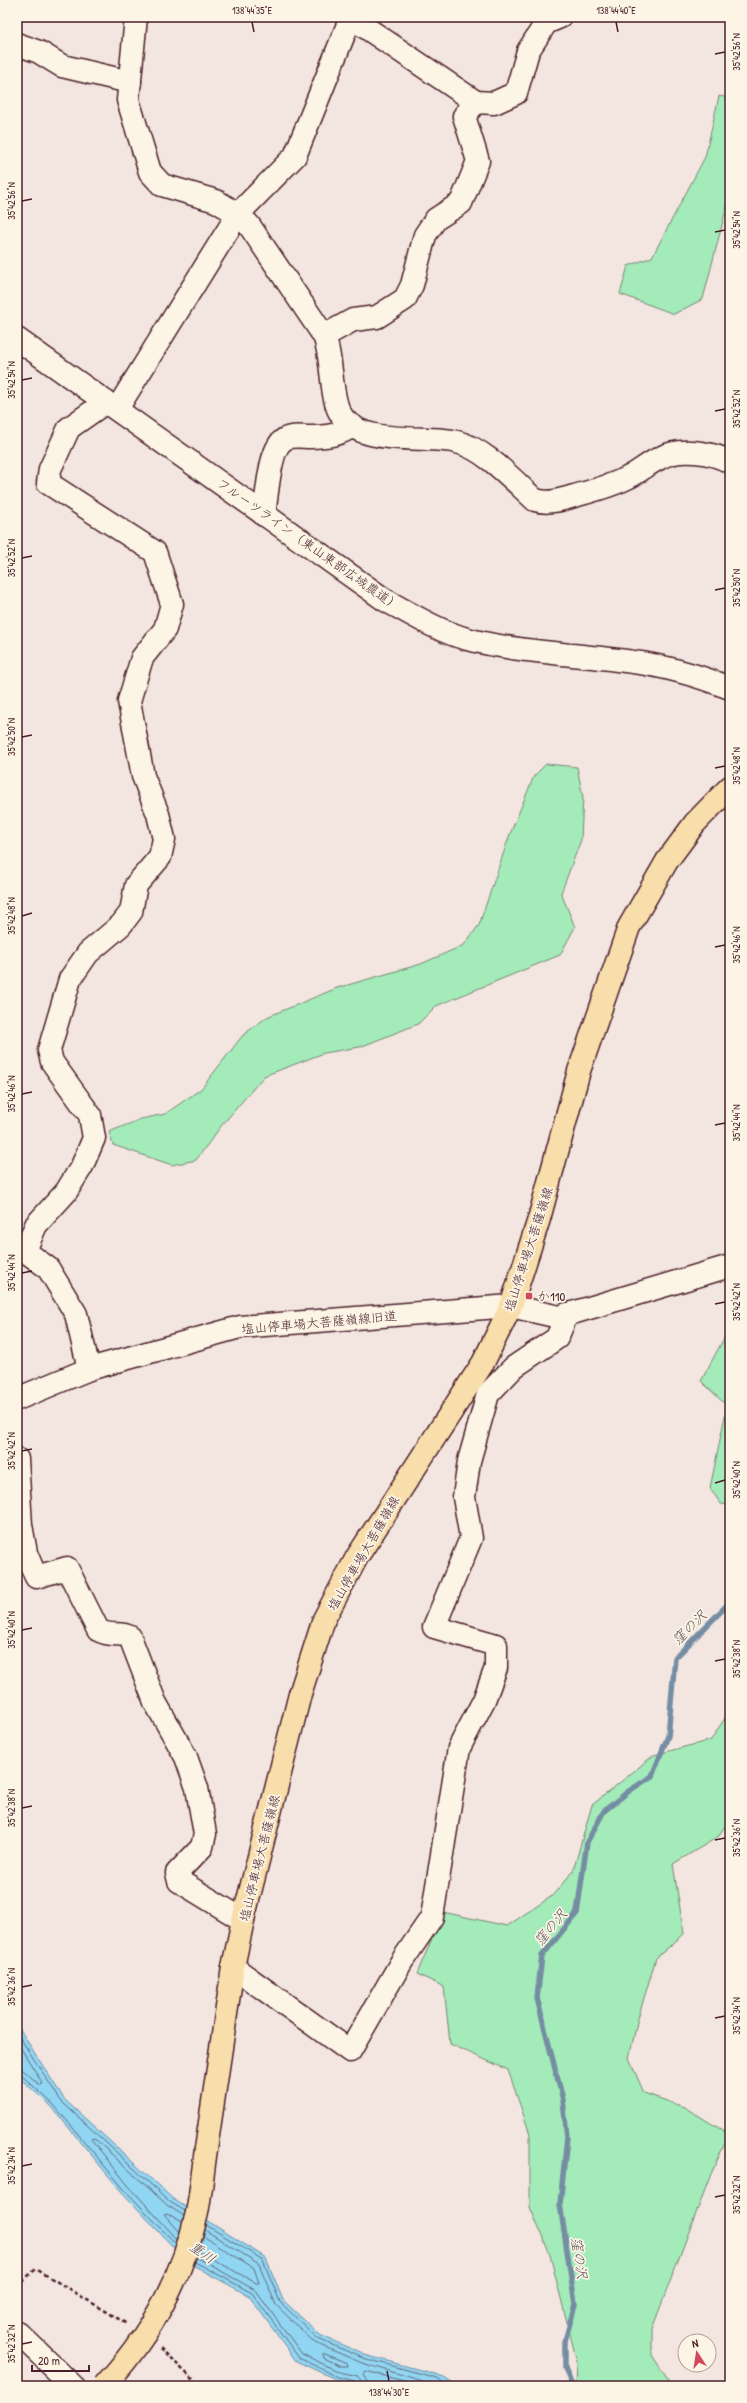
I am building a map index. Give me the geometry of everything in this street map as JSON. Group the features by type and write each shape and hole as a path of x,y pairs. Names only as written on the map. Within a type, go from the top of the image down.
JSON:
{"main road":[{"name":"塩山停車場大菩薩嶺線","path":"104,2386 124,2364 168,2297 196,2213 234,1966 243,1920 300,1694 324,1619 361,1550 484,1363 511,1306 539,1219 579,1071 629,926 667,861 695,822 730,787"}],"street":[{"path":"136,17 128,100 150,172 162,185 216,201 238,214 249,226 324,336 330,350 338,408 347,422 380,436 456,442 469,446 480,452 535,500 544,502 587,493 629,477 660,457 675,453 709,453 730,462"},
{"path":"90,1369 76,1314 48,1268 21,1250 36,1225 66,1192 82,1166 94,1138 90,1115 52,1062 49,1050 70,978 88,953 122,925 131,912 136,885 160,857 164,839 158,814 143,776 129,701 142,658 165,629 172,604 167,583 155,552 48,483 50,469 69,428 111,405 238,214 295,156 351,17 476,102 494,103 516,93 528,51 546,23 560,17"},
{"path":"17,44 39,52 62,66 130,82"},
{"path":"324,336 354,320 378,317 405,299 412,285 425,235 436,219 461,203 478,161 464,116 476,102"},
{"name":"フルーツライン（東山東部広域農道）","path":"17,339 385,600 419,619 465,638 507,648 635,662 703,678 730,688"},
{"path":"264,515 273,458 278,446 285,439 295,436 327,437 341,434 354,426"},
{"name":"塩山停車場大菩薩嶺線旧道","path":"17,1399 90,1369 254,1325 466,1311 511,1306 559,1317 730,1266"},
{"path":"234,1966 350,2051 402,1961 432,1917 459,1748 484,1700 496,1668 496,1645 434,1627 471,1538 464,1497 469,1461 488,1394 514,1366 557,1338 568,1314"},
{"path":"17,1458 23,1539 26,1553 36,1577 67,1568 98,1630 107,1635 124,1634 130,1637 155,1702 186,1757 197,1788 206,1834 202,1846 177,1873 179,1881 243,1920"},
{"path":"17,2332 73,2386"}],"path":[{"path":"17,2286 36,2269 133,2328"},
{"path":"157,2345 200,2386"}],"green space":[{"path":"719,96 730,98 730,194 703,299 674,314 620,294 628,266 652,257 705,157"},
{"path":"546,764 577,767 583,797 581,840 561,893 575,927 560,955 436,1006 418,1024 360,1047 324,1053 264,1076 222,1125 196,1160 172,1165 113,1145 109,1132 141,1119 165,1114 201,1089 243,1035 267,1017 337,988 421,964 464,945 479,925 510,834 534,776"},
{"path":"730,1327 730,1505 721,1504 710,1488 727,1406 701,1381"},
{"path":"730,1710 730,1818 718,1837 673,1864 684,1934 656,1958 638,2018 629,2058 644,2093 684,2107 729,2134 711,2174 652,2329 652,2355 672,2386 576,2386 577,2362 550,2255 530,2207 530,2134 508,2070 450,2044 444,1987 417,1974 443,1912 507,1926 552,1896 573,1871 592,1805 654,1755 711,1740"}],"water":[{"name":"重川","path":"17,2025 64,2099 173,2199 266,2258 283,2300 320,2335 365,2355 439,2375 457,2386 363,2386 337,2380 296,2361 249,2296 187,2262 120,2190 51,2106 17,2076"}],"waterway":[{"name":"窪の沢","path":"572,2386 565,2368 565,2341 575,2304 560,2204 567,2137 563,2100 537,1998 542,1956 577,1913 587,1842 604,1811 629,1791 652,1776 668,1736 675,1658 730,1602"}],"place":[{"name":"か110","path":"529,1296"}]}
